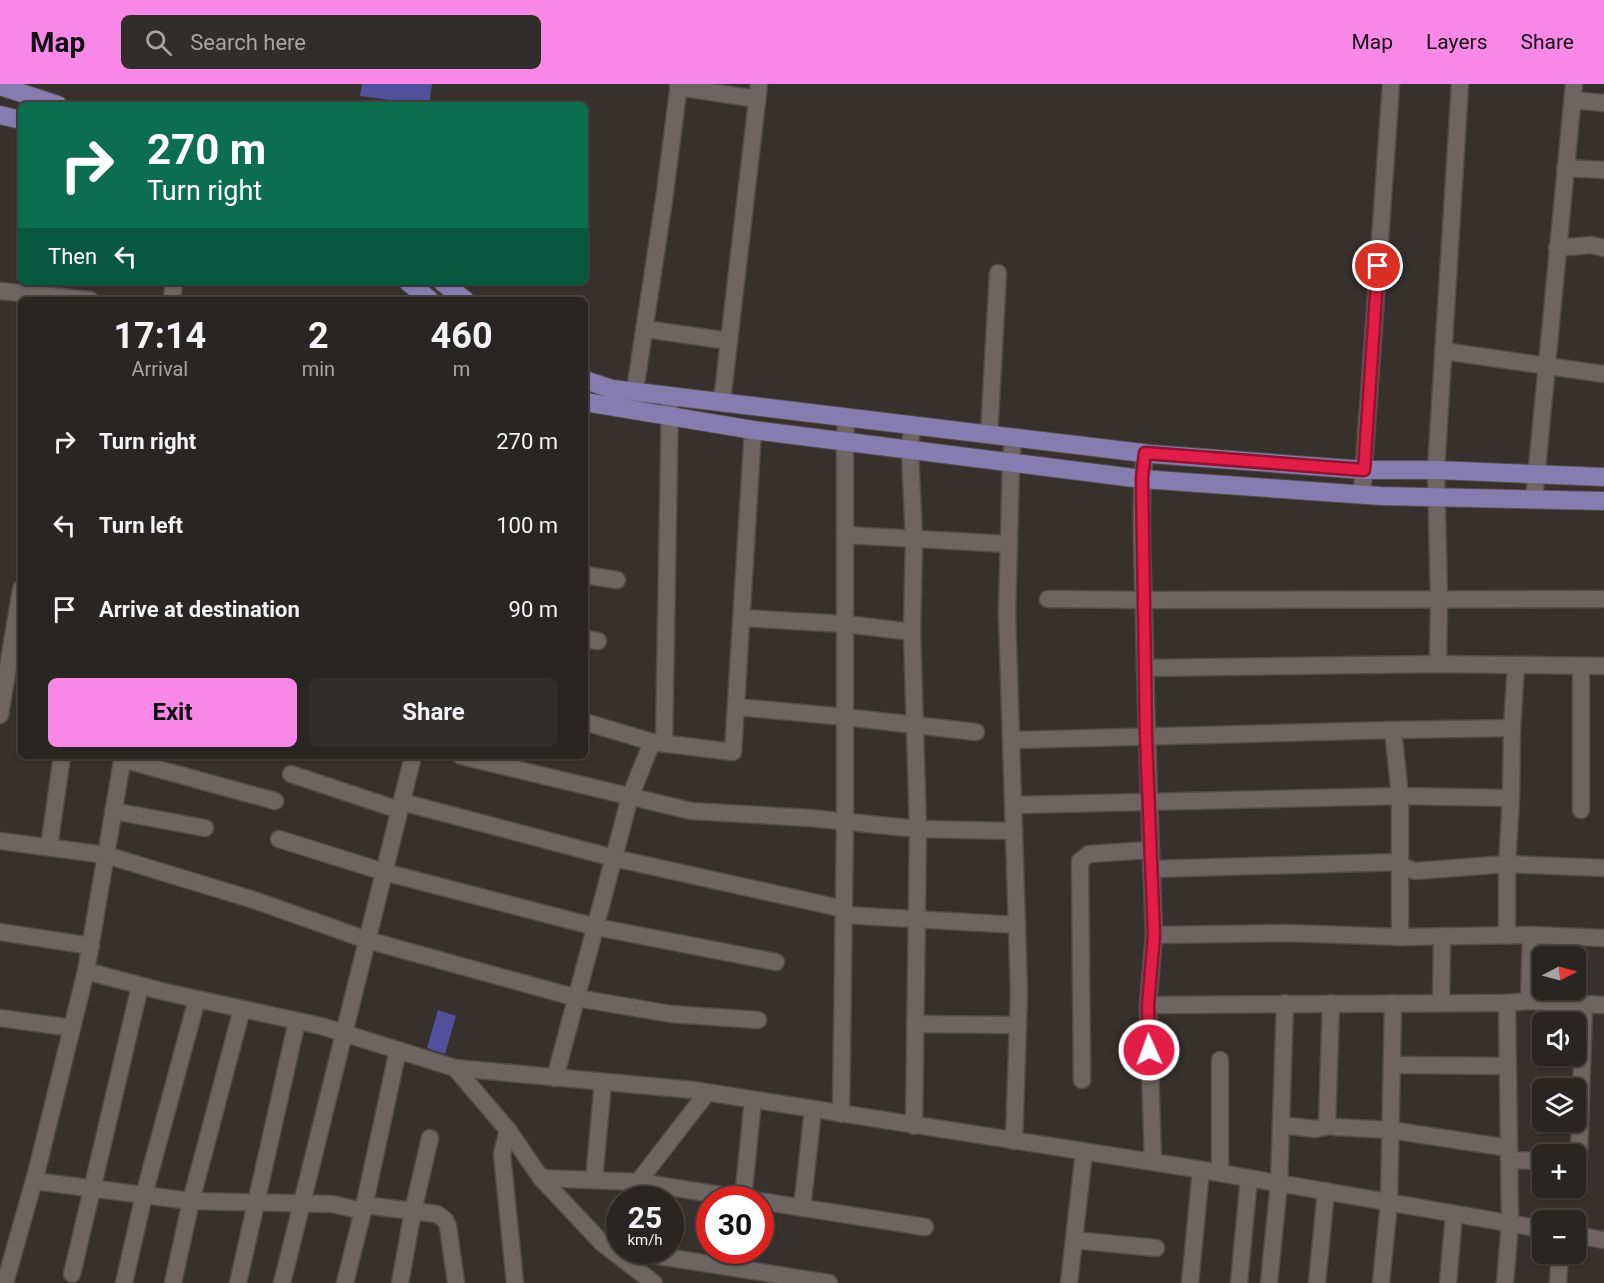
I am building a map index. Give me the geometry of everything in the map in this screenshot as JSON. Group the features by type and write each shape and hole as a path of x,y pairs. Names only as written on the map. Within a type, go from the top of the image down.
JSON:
{"main road":[{"path":"0,86 49,102"},
{"path":"0,115 18,119"},
{"path":"412,285 426,297"},
{"path":"446,285 461,297"},
{"path":"588,381 612,389 1145,453 1364,470 1436,470 1604,477"},
{"path":"588,402 753,430 1142,478 1224,486 1437,499 1604,501"},
{"path":"775,433 777,409"},
{"path":"1224,486 1225,460"}],"street":[{"path":"1362,494 1391,84"},
{"path":"1438,664 1436,470 1460,84"},
{"path":"635,390 679,86 758,92 722,401"},
{"path":"1534,499 1573,92 1604,103"},
{"path":"1565,168 1604,170"},
{"path":"1557,248 1591,245 1604,248"},
{"path":"989,435 998,273"},
{"path":"0,291 47,293 72,297"},
{"path":"645,329 729,341"},
{"path":"1443,351 1604,374"},
{"path":"555,1078 630,797 658,743 670,396"},
{"path":"841,1114 845,822 846,418"},
{"path":"912,426 910,451 914,540 912,632 918,829 914,1126"},
{"path":"588,723 658,743 733,752 753,430"},
{"path":"1013,438 1007,614 1017,925 1018,1025 1014,1141"},
{"path":"1145,453 1142,478 1146,736 1154,935 1148,1005 1153,1162"},
{"path":"845,536 1009,544"},
{"path":"588,575 617,580"},
{"path":"1048,599 1601,599"},
{"path":"0,715 18,607"},
{"path":"742,618 846,624 912,632"},
{"path":"1145,668 1438,664 1604,666"},
{"path":"1507,936 1507,864 1516,665"},
{"path":"1581,666 1581,810"},
{"path":"736,707 976,732"},
{"path":"1012,740 1512,728"},
{"path":"1393,730 1400,796 1400,937"},
{"path":"49,848 62,759"},
{"path":"5,1283 34,1181 86,971 122,759"},
{"path":"129,759 275,801"},
{"path":"282,1283 412,759"},
{"path":"473,759 691,811 918,829 1014,831"},
{"path":"291,774 400,806 844,912 917,920 1017,925"},
{"path":"1014,805 1400,796 1511,798"},
{"path":"113,811 205,828"},
{"path":"279,839 384,872 596,927 776,962"},
{"path":"0,841 106,855 254,900 367,940 577,998 672,1014 758,1020"},
{"path":"1082,1080 1080,861 1089,854 1150,850"},
{"path":"1151,869 1400,864 1415,871 1507,864 1604,868"},
{"path":"0,932 91,946"},
{"path":"1154,935 1288,933 1400,937 1531,935 1604,938"},
{"path":"1529,1000 1531,935"},
{"path":"1441,1003 1442,936"},
{"path":"86,971 140,986 344,1033 455,1068 707,1093 1153,1162 1532,1227"},
{"path":"72,1274 140,986"},
{"path":"124,1283 144,1195 197,999"},
{"path":"1148,1005 1507,1003 1529,1000 1604,1005"},
{"path":"1269,1283 1279,1183 1285,1003"},
{"path":"1330,1126 1326,1119 1331,1003"},
{"path":"1381,1283 1389,1202 1393,1003"},
{"path":"1505,1283 1510,1224 1507,1003"},
{"path":"1579,1144 1584,1004"},
{"path":"173,1283 191,1201 242,1009"},
{"path":"0,1018 72,1028"},
{"path":"238,1283 297,1021"},
{"path":"915,1024 1018,1025"},
{"path":"345,1283 364,1208 398,1050"},
{"path":"1220,1060 1220,1173"},
{"path":"1392,1065 1508,1066"},
{"path":"455,1068 508,1130 541,1178 606,1241"},
{"path":"594,1180 603,1082"},
{"path":"638,1182 707,1093"},
{"path":"748,1186 753,1100"},
{"path":"802,1208 813,1110"},
{"path":"1281,1125 1315,1129 1330,1126 1390,1130 1532,1159"},
{"path":"508,1130 502,1154 515,1283"},
{"path":"400,1283 413,1211 430,1138"},
{"path":"1070,1283 1084,1152"},
{"path":"1190,1283 1201,1170"},
{"path":"541,1178 638,1182 696,1191"},
{"path":"1239,1283 1249,1178"},
{"path":"34,1181 191,1201 332,1204 437,1214 446,1220 456,1283"},
{"path":"1317,1283 1326,1191"},
{"path":"774,1203 925,1227"},
{"path":"1448,1283 1454,1214"},
{"path":"1586,1237 1604,1240"},
{"path":"1074,1240 1156,1248"},
{"path":"684,1261 829,1283"},
{"path":"632,1264 654,1283"},
{"path":"1558,1283 1559,1264"}],"building":[{"path":"362,84 432,84 429,102 406,102 360,96"},
{"path":"438,1010 456,1016 445,1054 427,1048"}],"route":[{"path":"1149,1050 1148,1005 1154,935 1146,736 1142,478 1145,453 1364,470 1378,266"}]}
